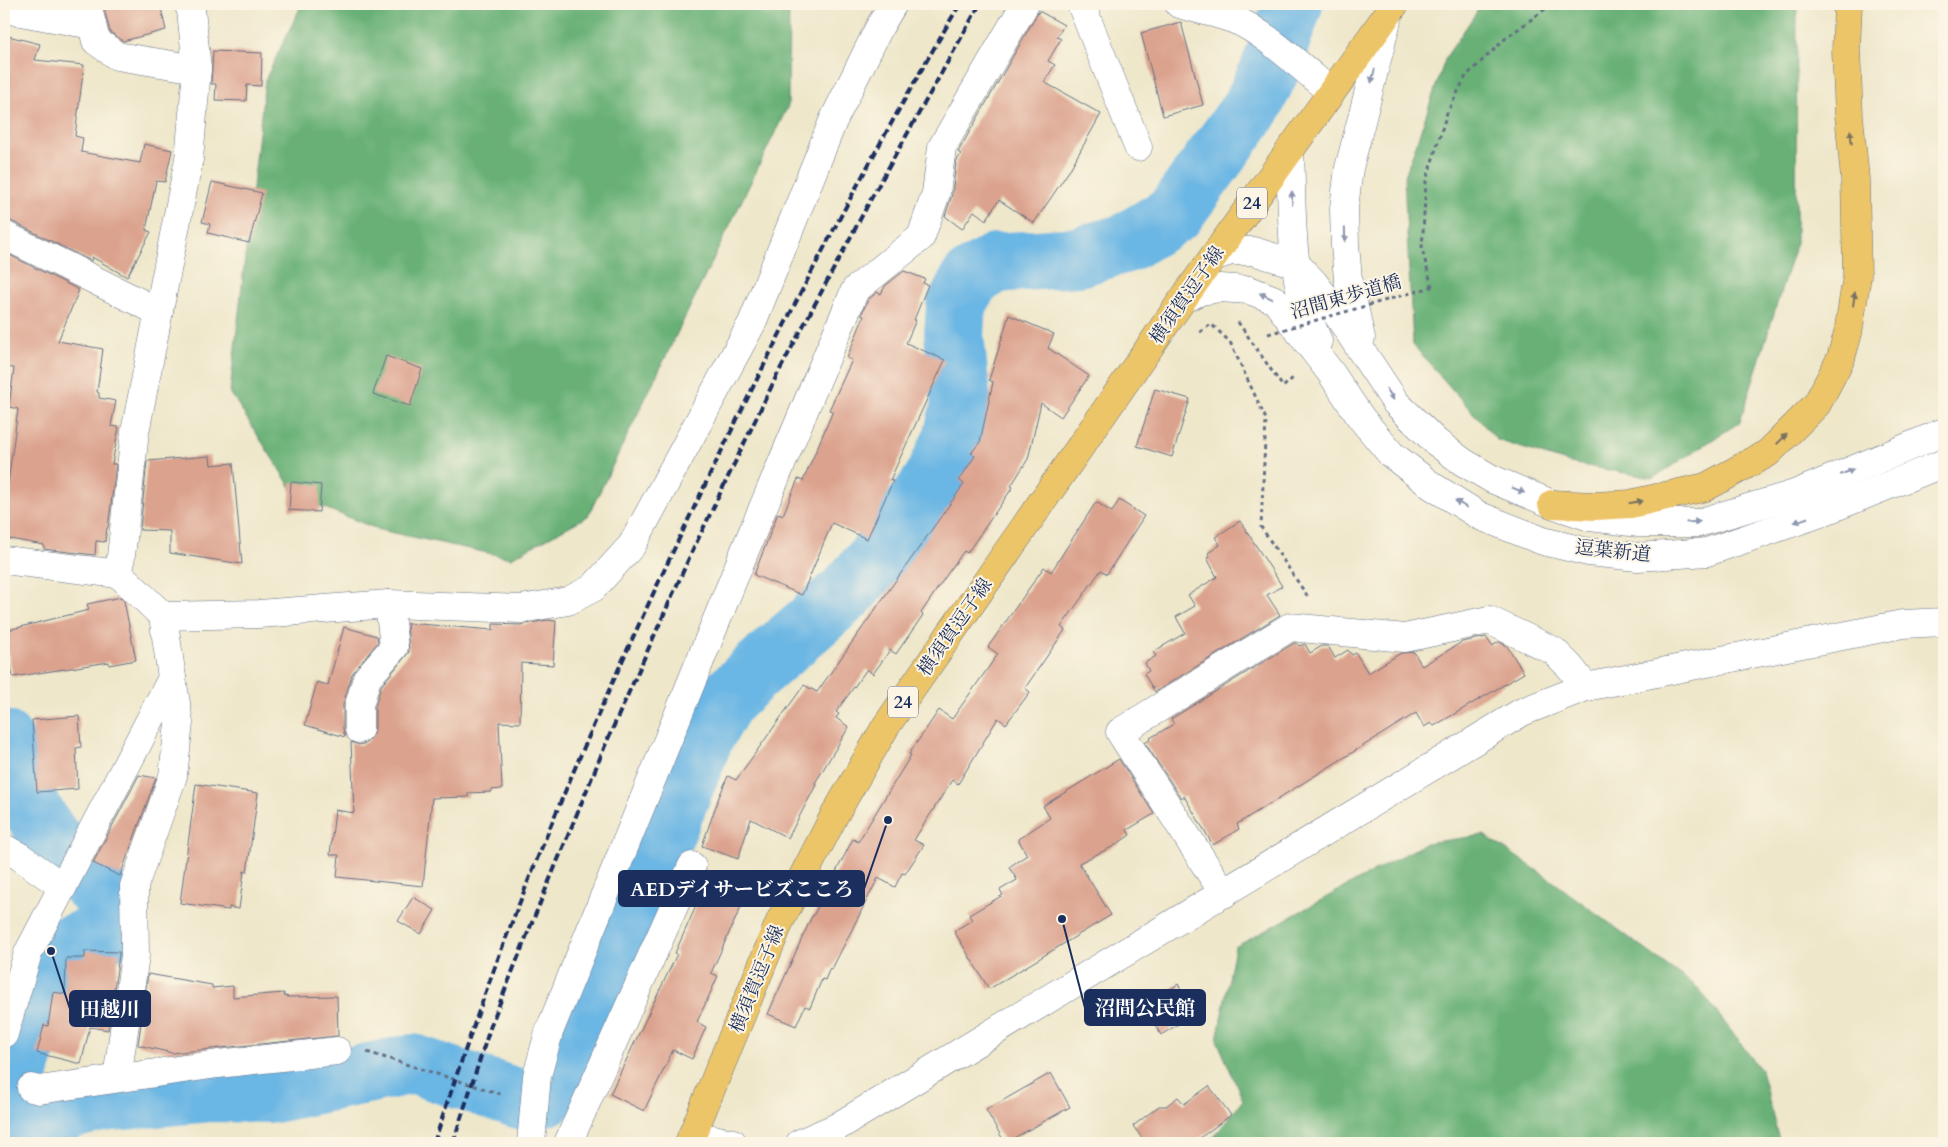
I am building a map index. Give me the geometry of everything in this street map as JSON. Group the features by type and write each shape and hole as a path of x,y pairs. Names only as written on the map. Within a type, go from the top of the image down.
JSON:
{"main road":[{"path":"1552,504 1595,506 1630,504 1706,487 1768,453 1817,404 1840,358 1848,333 1857,276 1855,179 1848,115 1846,50 1848,4"},
{"name":"24","path":"1290,150 1392,8"},
{"name":"横須賀逗子線","path":"691,1139 780,921 834,816 886,726 1183,299 1290,150"}],"street":[{"path":"119,574 135,432 189,159 197,69 191,10 188,4"},
{"path":"162,616 259,614 389,604 521,609 568,601 593,588 632,544 752,323 833,121 880,26 893,4"},
{"path":"531,1130 537,1076 549,1032 752,534 854,290 922,237 936,193 942,147 1025,4"},
{"path":"1081,4 1138,147"},
{"path":"1179,4 1240,22 1252,29 1331,92"},
{"path":"1364,352 1348,279 1344,208 1349,168 1392,8"},
{"path":"4,9 89,14 96,41 117,56 197,69"},
{"path":"1290,150 1296,264 1305,308 1331,373"},
{"path":"4,235 159,312"},
{"path":"1213,257 1231,251 1253,251 1296,264"},
{"name":"逗葉新道","path":"1296,264 1331,305 1364,352 1396,403 1436,442 1463,462 1492,479 1552,504 1590,516 1639,523 1698,523 1795,494 1944,432"},
{"path":"1183,299 1201,291 1220,288 1249,290 1275,300 1331,373"},
{"name":"逗葉新道","path":"1331,373 1361,418 1391,454 1432,486 1480,516 1543,541 1588,552 1638,557 1707,552 1815,515 1944,463"},
{"path":"4,560 119,574 162,616 179,723 173,776 134,886 135,956 117,1078"},
{"path":"359,729 359,705 367,678 394,647 389,604"},
{"path":"1224,894 1120,732 1290,628 1405,638 1489,620 1554,651 1586,687"},
{"path":"800,1143 837,1127 1522,712 1586,687 1903,624 1944,622"},
{"path":"4,1034 28,954 172,678"},
{"path":"4,848 65,883"},
{"path":"568,1143 692,866"},
{"path":"31,1088 39,1090 218,1064 349,1051"},
{"path":"691,1139 733,1143"}],"path":[{"name":"沼間東歩道橋","path":"1272,341 1268,334 1432,288 1422,249 1426,181 1447,114 1466,76 1506,38 1552,4"},
{"path":"1235,318 1283,387 1294,378 1290,370"},
{"path":"1197,334 1211,324 1230,342 1266,419 1261,527 1310,601"},
{"path":"349,1051 508,1096"}],"green space":[{"path":"302,4 789,4 788,106 588,516 511,558 380,530 297,497 230,392 265,80"},
{"path":"1482,4 1797,4 1796,243 1740,422 1653,478 1570,463 1497,440 1413,345 1404,179 1446,57"},
{"path":"1484,835 1547,877 1699,989 1761,1070 1780,1143 1209,1143 1243,1100 1217,1040 1235,947 1426,843"}],"building":[{"path":"103,4 160,4 166,30 123,41 110,32"},
{"path":"1039,11 1064,25 1057,37 1061,39 1048,61 1055,65 1044,82 1101,114 1069,171 1034,223 999,200 986,220 974,211 962,229 945,216 952,195 956,162 961,154 958,152"},
{"path":"1181,22 1203,105 1163,116 1141,33"},
{"path":"4,35 40,44 35,60 84,65 75,136 83,138 81,152 140,163 144,144 172,150 165,182 156,181 146,230 151,232 127,277 92,257 91,261 4,219"},
{"path":"213,51 262,53 261,86 247,85 246,101 215,100 216,84 211,84"},
{"path":"212,182 262,193 249,243 208,233 210,224 202,222"},
{"path":"4,252 79,290 58,341 103,349 97,392 99,393 99,398 116,401 111,426 119,427 112,464 116,464 108,528 105,542 96,541 95,555 44,549 44,545 4,538 4,513 18,409 9,407 14,368 4,367"},
{"path":"904,271 925,279 923,283 928,285 906,343 945,360 890,480 893,481 867,539 832,523 802,595 754,575 778,513 783,515 798,479 803,481 833,411 829,410 852,360 847,358 864,316 861,315 868,300 877,292 881,294 885,286"},
{"path":"1009,315 1054,334 1048,348 1089,376 1061,417 1041,403 1028,459 1011,486 1013,487 967,553 964,551 948,573 921,613 923,615 896,654 890,650 873,674 867,669 836,712 839,714 836,718 849,727 815,783 816,785 788,838 751,819 738,859 702,846 728,776 736,780 804,685 817,692 964,484 959,480 975,456 971,453 980,442 993,382 989,380"},
{"path":"386,356 422,369 410,406 373,394"},
{"path":"1155,389 1190,399 1172,457 1137,446"},
{"path":"210,456 211,465 233,463 242,564 170,553 170,531 140,530 147,461"},
{"path":"291,482 321,485 319,512 289,510"},
{"path":"1119,500 1144,516 1107,574 1101,570 1061,627 1065,630 1025,688 1030,692 1006,724 998,718 958,784 952,780 914,840 924,845 905,874 902,873 895,887 878,878 832,969 830,968 825,980 822,979 810,1008 805,1006 796,1026 768,1014 812,916 853,839 858,842 911,755 909,754 939,710 952,719 998,654 988,647 1044,567 1051,572 1096,502 1112,512"},
{"path":"1240,521 1282,586 1267,595 1280,615 1155,692 1144,674 1149,671 1145,663 1156,656 1153,652 1185,633 1176,617 1195,606 1188,595 1217,577 1207,558 1210,556 1208,553 1220,545 1215,537"},
{"path":"121,597 124,601 136,660 109,665 109,662 13,677 4,631 89,610 87,604"},
{"path":"547,620 556,621 553,665 521,663 520,723 499,722 502,789 490,790 491,792 468,793 468,797 432,798 423,886 337,877 339,855 330,855 335,810 354,813 351,742 359,745 366,743 373,736 375,729 375,707 381,686 409,652 407,623 493,630 493,624 521,625"},
{"path":"344,627 377,636 378,642 352,674 343,705 345,737 305,725 317,682 328,685"},
{"path":"1486,637 1492,646 1499,642 1507,646 1524,673 1434,726 1431,723 1424,727 1416,713 1237,824 1239,829 1213,845 1184,796 1181,798 1145,743 1174,724 1171,719 1294,643 1297,643 1299,646 1305,644 1310,653 1322,646 1328,646 1335,658 1348,650 1352,655 1356,653 1368,673 1401,653 1414,652 1422,666 1462,642"},
{"path":"79,716 81,747 76,748 78,789 37,792 32,720"},
{"path":"1119,759 1154,814 1127,830 1130,835 1114,846 1079,863 1111,915 989,989 954,931 972,920 969,915 1003,895 1000,890 1017,880 1009,867 1027,855 1018,839 1050,818 1043,806"},
{"path":"139,775 156,778 120,876 93,863"},
{"path":"196,784 258,793 247,872 244,871 239,909 229,907 229,910 180,903"},
{"path":"705,886 743,902 711,973 718,976 697,1022 706,1027 692,1059 673,1050 644,1111 610,1094 677,954 675,953"},
{"path":"413,897 435,910 421,934 398,921"},
{"path":"85,951 119,952 119,955 108,1030 90,1027 81,1064 37,1053 44,1025 48,1026 53,992 65,994 66,958 85,958"},
{"path":"148,974 212,985 212,988 233,986 233,997 284,993 284,996 289,997 337,996 338,1036 172,1053 138,1045"},
{"path":"1178,984 1196,1013 1161,1035 1144,1006"},
{"path":"1051,1073 1070,1107 1005,1143 986,1110"},
{"path":"1209,1086 1231,1115 1193,1143 1146,1143 1133,1126 1159,1106 1166,1106 1178,1097 1184,1104"}],"waterway":[{"path":"30,1143 49,1121 71,1109 100,1102 210,1092 273,1093 413,1064 523,1100 546,1096 565,1076 586,1029 704,737 725,701 755,672 847,592 889,544 932,482 953,439 961,404 954,334 956,307 970,279 996,263 1078,257 1126,243 1174,214 1252,107 1271,67 1293,4"},
{"path":"4,740 15,784 49,836 114,910 109,931 51,951 12,1099 23,1143"}],"railway":[{"path":"434,1143 472,1029 514,917 562,798 640,623 722,450 807,280 897,113 960,4"},
{"path":"453,1143 491,1025 531,925 607,741 690,556 776,377 872,197 980,4"}],"place":[{"name":"AEDデイサービズこころ","path":"888,820"},
{"name":"沼間公民館","path":"1062,919"},
{"name":"田越川","path":"51,951"}]}
